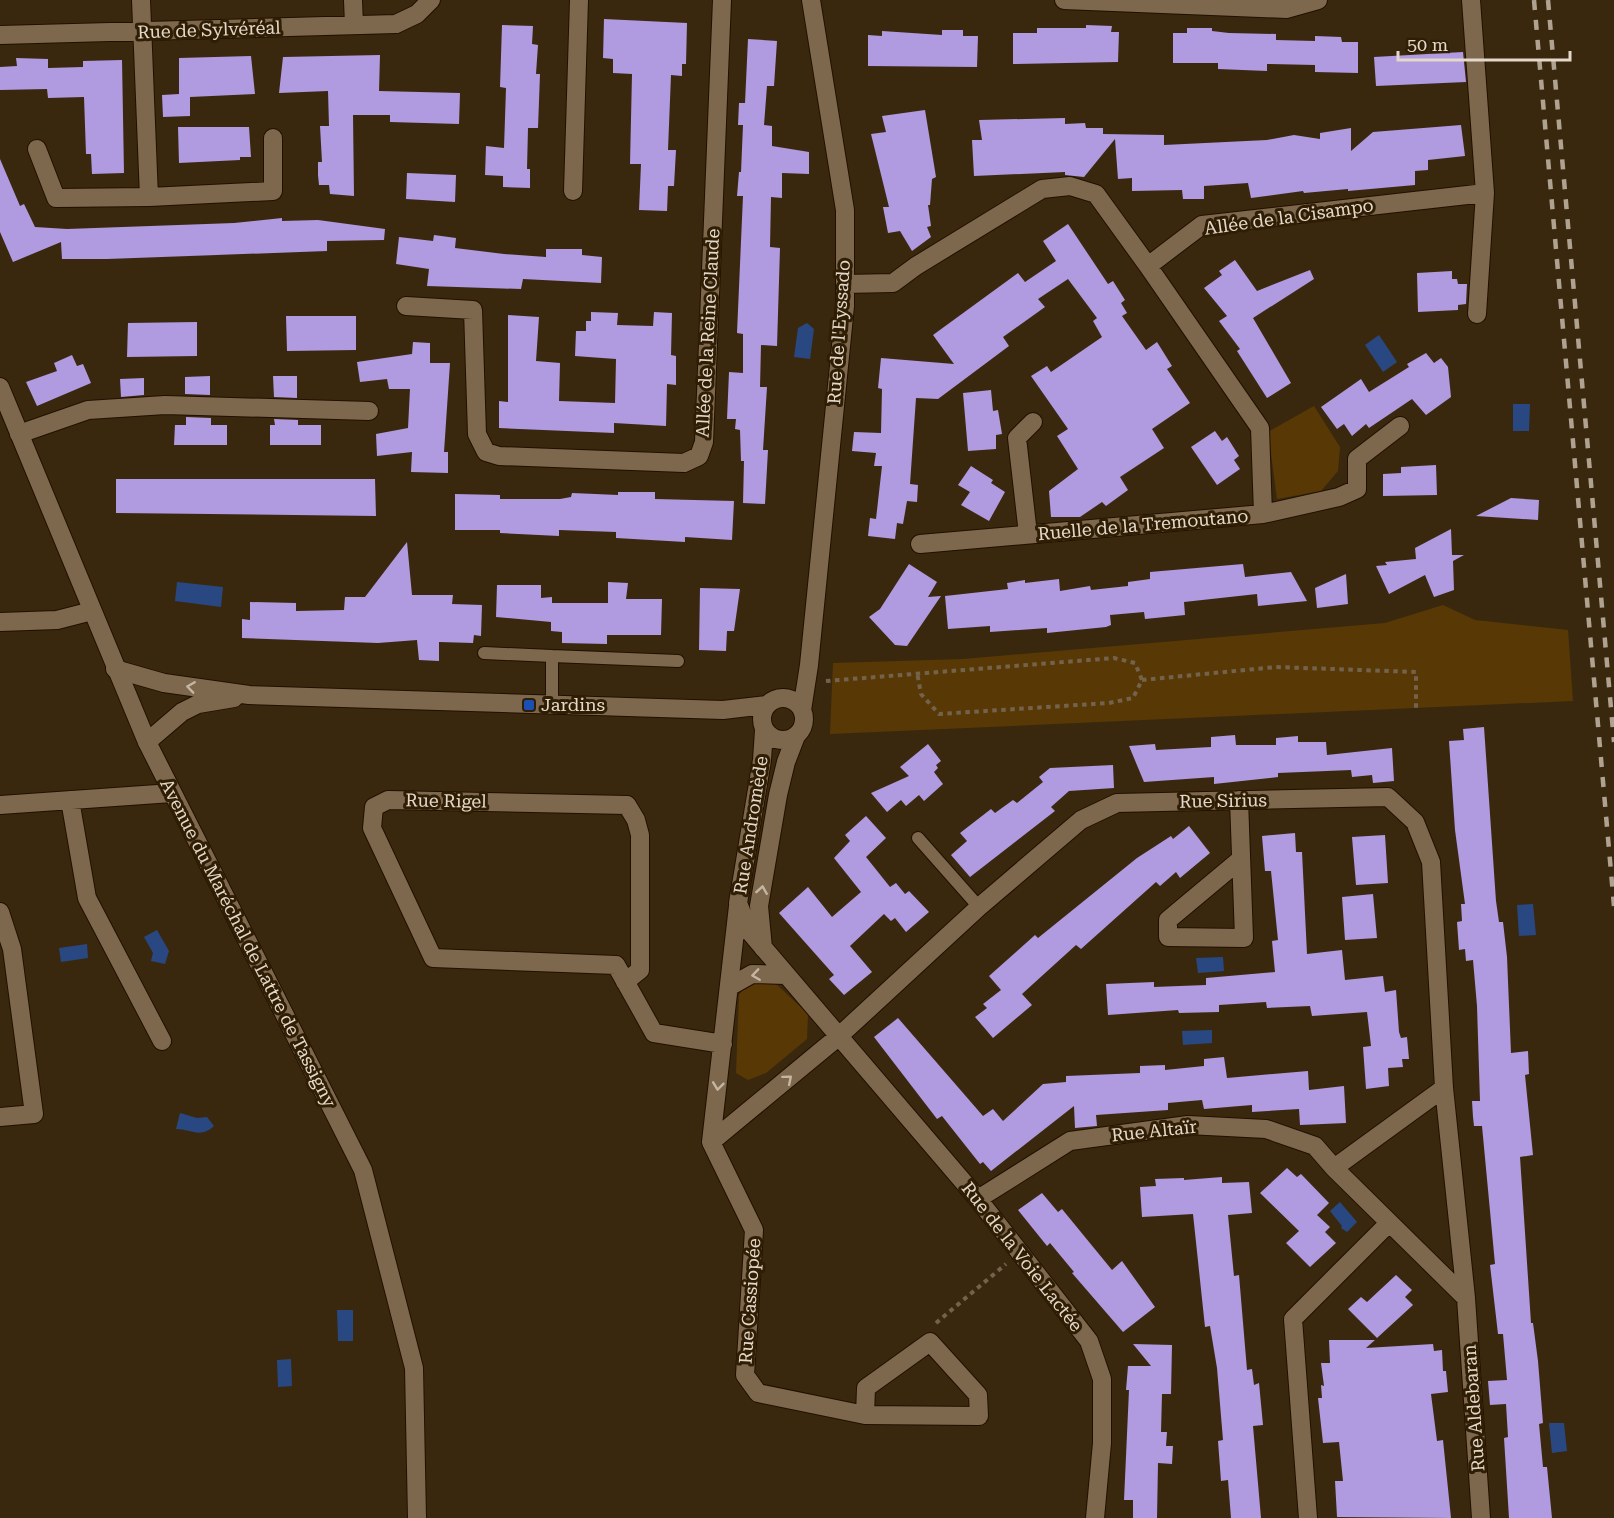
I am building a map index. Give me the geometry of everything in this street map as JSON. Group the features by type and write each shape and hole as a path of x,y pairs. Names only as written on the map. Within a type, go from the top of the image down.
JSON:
{"street":[{"path":"141,0 149,197"},
{"path":"353,0 354,25"},
{"name":"Rue de Sylvéréal","path":"0,35 396,24 417,14 431,0"},
{"path":"573,190 579,0"},
{"name":"Allée de la Reine Claude","path":"406,306 472,310 477,434 486,452 499,456 684,463 699,456 704,442 722,0"},
{"name":"Rue de l'Eyssado","path":"802,710 808,672 845,284 845,210 811,0"},
{"path":"1064,0 1286,9 1318,0"},
{"path":"1471,0 1485,193 1476,314"},
{"path":"37,149 56,198 149,197 273,190 273,138"},
{"path":"845,284 893,283 916,266 1042,189 1070,186 1096,194 1148,266"},
{"name":"Allée de la Cisampo","path":"1148,266 1202,225 1485,193"},
{"name":"Ruelle de la Tremoutano","path":"920,544 1263,514 1260,428 1148,266"},
{"name":"Avenue du Maréchal de Lattre de Tassigny","path":"0,387 147,742 363,1170 414,1368 417,1518"},
{"path":"20,434 88,410 165,405 369,411"},
{"path":"1028,534 1017,438 1033,422"},
{"path":"1263,514 1339,497 1358,489 1356,459 1400,426"},
{"path":"0,622 57,620 92,611"},
{"path":"115,669 164,683 249,695 723,710 766,705"},
{"name":"Rue de l'Eyssado","path":"785,698 808,672"},
{"path":"147,742 182,712 198,704 249,695"},
{"path":"723,710 763,727 775,739 789,739 796,736 803,724 802,710 792,699 772,700 766,705 761,717 763,727"},
{"name":"Rue Andromède","path":"763,727 762,760 738,903 749,931 838,1037"},
{"name":"Rue Andromède","path":"763,948 759,906 778,795 786,762 796,736"},
{"path":"0,805 172,793"},
{"name":"Rue Sirius","path":"711,1142 838,1037 979,907 1081,820 1117,803 1388,797 1414,822 1431,862 1444,1088 1466,1298"},
{"path":"70,800 87,898 162,1041"},
{"name":"Rue Rigel","path":"625,982 640,970 640,835 636,820 627,805 388,800 374,807 372,828 433,958 616,965 625,982 654,1034 723,1044"},
{"path":"1239,800 1244,938 1168,938 1167,920 1241,859"},
{"path":"711,1142 738,903"},
{"path":"0,912 12,949 34,1114 0,1117"},
{"path":"729,987 752,974 785,975"},
{"name":"Rue de la Voie Lactée","path":"838,1037 978,1199 1089,1341 1102,1379 1102,1443 1095,1518"},
{"path":"1334,1168 1444,1088"},
{"name":"Rue Altaïr","path":"978,1199 1070,1141 1188,1125 1266,1129 1315,1146 1334,1168 1466,1298"},
{"name":"Rue Cassiopée","path":"711,1142 754,1230 745,1375 758,1393 865,1415 979,1416 978,1395 930,1342"},
{"path":"1308,1518 1293,1319 1389,1223"},
{"name":"Rue Aldebaran","path":"1466,1298 1481,1518"},
{"path":"865,1415 867,1388 930,1342"}],"lane":[{"path":"484,653 678,661"},
{"path":"552,656 552,706"},
{"path":"918,838 979,907"}],"path":[{"path":"808,672 832,682 917,672 1114,658 1135,663 1142,680"},
{"path":"1142,680 1276,668 1416,672 1416,708"},
{"path":"917,672 921,694 939,714 1109,703 1132,698 1142,680"},
{"path":"930,1342 923,1333 1020,1252"}],"shaded area":[{"path":"1314,406 1340,447 1338,471 1321,491 1277,499 1268,432"},
{"path":"1443,605 1475,620 1568,630 1573,701 830,734 833,663 963,659 1385,623"},
{"path":"749,981 773,981 808,1014 807,1039 766,1073 748,1080 736,1073 739,995"}],"water":[{"path":"807,323 814,329 810,359 794,357 798,328"},
{"path":"1379,335 1397,362 1383,372 1365,345"},
{"path":"1513,404 1530,404 1529,431 1513,431"},
{"path":"177,582 223,587 221,607 175,601"},
{"path":"1533,904 1536,935 1519,936 1517,905"},
{"path":"157,930 169,951 165,964 151,961 153,953 144,937"},
{"path":"87,944 88,958 61,962 59,948"},
{"path":"1223,957 1224,971 1198,973 1196,958"},
{"path":"1212,1030 1212,1043 1183,1045 1182,1031"},
{"path":"180,1113 197,1118 207,1117 214,1126 200,1133 176,1129"},
{"path":"1340,1202 1357,1222 1347,1232 1341,1228 1342,1226 1330,1211"},
{"path":"337,1310 353,1310 353,1341 338,1341"},
{"path":"291,1359 292,1386 278,1387 277,1360"},
{"path":"1549,1423 1564,1423 1567,1451 1552,1453"}],"building":[{"path":"604,19 687,23 686,64 682,64 682,76 671,75 668,150 676,150 674,186 668,186 667,211 639,210 641,164 630,164 632,74 613,73 613,59 603,58"},
{"path":"502,25 533,26 532,44 538,45 536,74 540,74 538,128 528,128 527,169 530,169 530,188 503,187 503,176 485,175 486,146 504,148 506,88 500,87"},
{"path":"1086,25 1112,26 1111,32 1119,32 1118,62 1013,64 1013,33 1037,33 1037,28 1086,28"},
{"path":"1187,28 1212,28 1212,31 1229,33 1276,34 1276,40 1315,41 1315,36 1341,37 1342,42 1358,42 1358,73 1315,72 1315,65 1267,64 1267,71 1218,69 1218,63 1173,63 1173,33 1187,33"},
{"path":"942,30 963,30 963,36 978,36 977,67 868,66 868,35 882,36 882,31 942,35"},
{"path":"748,39 777,41 774,86 767,86 764,125 772,126 772,146 809,152 809,174 782,173 782,198 771,197 770,247 780,248 777,346 761,345 760,387 767,387 763,450 768,450 765,504 743,503 744,461 741,461 740,430 735,429 736,419 727,419 729,372 743,373 743,334 737,333 743,196 737,196 739,172 741,172 743,125 738,125 739,103 745,103"},
{"path":"1463,52 1466,82 1376,86 1374,57"},
{"path":"380,55 379,91 460,93 459,124 390,122 390,115 353,115 354,196 330,194 329,185 319,185 318,175 318,162 322,162 320,126 329,126 328,91 279,93 283,57"},
{"path":"251,56 255,94 190,97 190,116 163,117 162,95 179,94 179,58"},
{"path":"16,58 48,59 48,68 83,67 83,61 122,60 124,173 92,174 91,154 86,154 84,97 48,98 47,89 0,90 0,67 17,66"},
{"path":"925,110 936,177 932,179 930,205 928,205 931,226 927,227 931,237 912,251 900,231 888,233 883,207 889,207 871,134 886,132 882,116"},
{"path":"1065,118 1065,124 1085,123 1086,128 1103,128 1103,134 1164,135 1164,145 1267,140 1294,135 1320,139 1320,133 1351,128 1351,151 1373,132 1461,125 1465,156 1428,160 1428,170 1415,171 1415,185 1348,191 1348,189 1304,193 1303,191 1251,198 1248,183 1204,186 1204,199 1183,199 1182,190 1132,191 1132,178 1118,179 1115,139 1084,177 1065,175 1065,172 974,176 972,140 982,140 979,120"},
{"path":"178,127 249,127 251,157 240,157 240,160 179,163"},
{"path":"0,159 20,206 24,204 35,227 67,229 234,223 282,218 282,221 318,220 385,229 384,240 327,241 327,251 107,259 62,259 61,242 13,262 0,232"},
{"path":"407,173 456,175 455,202 406,199"},
{"path":"1068,224 1108,284 1113,281 1125,300 1121,303 1127,313 1122,316 1146,350 1157,342 1172,366 1167,369 1190,403 1152,429 1164,448 1120,477 1128,490 1106,506 1102,502 1080,517 1051,517 1049,491 1078,469 1057,436 1068,429 1031,376 1047,366 1051,372 1102,337 1093,321 1097,318 1068,279 1038,299 1045,307 1003,337 1009,346 938,399 916,398 910,484 918,485 917,502 907,501 903,524 897,523 895,539 868,536 870,518 876,519 882,466 874,466 876,453 852,451 854,432 881,433 882,389 878,388 881,358 954,364 933,335 1018,273 1025,282 1056,261 1043,241"},
{"path":"434,235 456,238 455,248 504,254 546,257 546,249 582,249 582,255 602,257 601,283 523,279 521,289 427,286 429,269 396,264 399,237 433,241"},
{"path":"1235,260 1257,291 1310,270 1314,279 1253,318 1291,383 1267,398 1237,351 1240,349 1219,321 1227,316 1204,288 1222,275 1219,271"},
{"path":"1452,271 1452,279 1457,279 1458,284 1467,284 1466,304 1458,305 1458,310 1418,312 1417,273"},
{"path":"591,312 618,313 617,325 653,326 654,312 672,313 671,355 676,356 676,385 667,384 666,426 614,423 614,433 499,428 499,401 508,402 508,315 539,317 536,361 560,363 559,401 615,403 616,359 575,356 576,331 586,331 586,321 591,321"},
{"path":"286,316 356,316 356,350 287,351"},
{"path":"197,322 197,356 127,357 128,323"},
{"path":"413,342 430,343 430,363 450,363 444,452 448,452 448,473 411,472 412,452 377,456 376,434 408,428 410,389 389,389 387,379 360,382 357,362 412,354"},
{"path":"1426,353 1434,363 1441,358 1448,367 1451,397 1426,415 1412,399 1369,428 1366,424 1352,436 1344,424 1337,429 1321,407 1361,379 1369,392 1409,367 1407,364"},
{"path":"72,355 77,366 83,364 91,383 37,406 26,382 57,371 54,363"},
{"path":"210,376 210,395 185,394 185,377"},
{"path":"273,376 297,376 297,398 274,397"},
{"path":"144,378 144,395 121,397 120,379"},
{"path":"991,390 993,411 998,410 1002,434 996,435 996,449 968,451 963,393"},
{"path":"186,417 211,418 211,425 227,425 227,445 174,445 175,425 186,425"},
{"path":"274,419 298,420 298,425 321,425 321,445 270,445 270,425 275,425"},
{"path":"1215,431 1222,441 1227,437 1239,456 1234,460 1240,469 1217,485 1191,447"},
{"path":"1436,465 1437,495 1383,496 1383,474 1401,473 1401,467"},
{"path":"971,466 993,480 991,483 1005,492 989,521 961,505 970,492 958,485"},
{"path":"116,479 375,479 376,516 116,513"},
{"path":"618,492 655,492 655,499 734,501 732,540 685,537 685,542 616,538 616,532 559,530 559,536 500,533 500,530 455,530 455,494 500,495 500,499 560,499 571,497 572,493 618,495"},
{"path":"1511,498 1539,500 1538,520 1476,516"},
{"path":"1451,529 1452,555 1464,555 1453,561 1454,590 1434,597 1425,575 1389,594 1376,566 1387,565 1385,562 1416,559 1415,548"},
{"path":"407,542 412,595 453,595 452,604 482,605 481,636 474,635 473,643 439,642 439,661 419,660 417,640 378,643 242,638 242,619 250,620 250,602 296,603 296,611 344,610 345,597 365,597"},
{"path":"909,564 937,582 928,597 941,596 907,646 895,645 869,617 880,609"},
{"path":"1243,564 1245,577 1291,572 1307,601 1258,606 1257,594 1184,602 1185,615 1145,619 1144,612 1110,615 1111,625 1106,627 1047,633 1047,628 990,632 990,626 948,629 945,596 1008,589 1007,583 1025,580 1025,583 1059,579 1060,591 1090,586 1091,590 1128,586 1128,582 1150,579 1150,572"},
{"path":"1346,574 1348,604 1317,608 1315,588"},
{"path":"608,582 628,583 626,599 662,599 661,635 607,635 607,644 562,643 562,632 551,631 551,622 496,617 497,585 541,585 541,598 552,597 552,603 608,603"},
{"path":"700,588 740,589 734,631 727,631 726,651 699,650"},
{"path":"1484,727 1496,901 1499,922 1503,922 1507,957 1511,1053 1528,1051 1529,1074 1525,1075 1533,1155 1520,1157 1531,1323 1533,1323 1538,1361 1543,1423 1539,1424 1543,1467 1547,1467 1552,1518 1509,1518 1504,1438 1508,1437 1506,1404 1490,1405 1488,1381 1507,1380 1503,1334 1498,1334 1490,1265 1495,1264 1482,1126 1474,1126 1473,1117 1472,1101 1480,1101 1477,1006 1473,960 1466,961 1465,949 1459,950 1457,922 1462,921 1461,904 1465,904 1455,830 1449,741 1464,740 1463,729"},
{"path":"1235,735 1236,745 1276,745 1276,738 1298,736 1298,742 1326,742 1327,755 1392,748 1394,781 1373,783 1372,775 1352,777 1351,770 1278,773 1278,777 1214,784 1214,777 1144,782 1129,746 1155,744 1156,750 1211,747 1211,737"},
{"path":"928,744 941,761 936,765 938,768 934,772 943,784 924,801 919,795 906,806 901,800 887,812 871,793 909,776 900,767"},
{"path":"1113,765 1114,788 1069,791 1051,807 1055,811 970,877 951,855 967,841 960,833 991,809 995,813 1013,800 1017,803 1043,782 1039,777 1050,768"},
{"path":"866,816 886,838 866,857 890,887 896,883 905,894 909,891 929,912 906,932 895,918 891,921 884,914 850,946 872,972 844,995 829,979 834,975 779,913 808,887 832,917 861,892 834,858 850,841 845,835"},
{"path":"1189,826 1210,853 1180,878 1176,872 1160,886 1156,882 1081,949 1076,945 1022,994 1032,1005 993,1038 975,1017 987,1008 983,1004 1001,990 989,976 1035,935 1038,938 1137,858 1171,836 1173,839"},
{"path":"1295,833 1296,852 1302,852 1307,954 1342,950 1345,980 1383,976 1385,992 1396,990 1399,1032 1401,1038 1407,1037 1409,1059 1402,1059 1403,1067 1388,1068 1389,1086 1366,1089 1363,1047 1371,1046 1367,1012 1312,1016 1310,1006 1267,1008 1266,1002 1219,1005 1219,1012 1179,1013 1178,1010 1108,1015 1106,984 1154,982 1154,987 1206,985 1206,978 1275,972 1272,941 1278,940 1271,871 1265,871 1262,836"},
{"path":"1385,835 1388,883 1356,885 1352,837"},
{"path":"1373,894 1377,938 1345,940 1342,897"},
{"path":"898,1018 983,1116 993,1109 1003,1121 1043,1084 1066,1082 1066,1076 1140,1073 1140,1066 1165,1065 1165,1070 1204,1066 1204,1059 1224,1057 1227,1078 1308,1071 1309,1090 1344,1086 1346,1123 1300,1125 1299,1109 1252,1112 1252,1105 1204,1109 1202,1100 1168,1103 1168,1110 1096,1115 1097,1126 1075,1128 1074,1106 991,1171 983,1162 980,1164 942,1116 937,1119 874,1037"},
{"path":"1287,1168 1297,1177 1301,1174 1329,1203 1317,1215 1330,1227 1325,1232 1336,1243 1310,1267 1286,1243 1299,1231 1260,1193"},
{"path":"1222,1177 1222,1183 1249,1182 1252,1213 1228,1215 1234,1276 1239,1275 1247,1370 1252,1369 1254,1385 1259,1383 1263,1425 1253,1426 1261,1518 1231,1518 1228,1480 1221,1481 1218,1441 1223,1440 1217,1368 1210,1326 1205,1327 1193,1214 1142,1217 1140,1187 1156,1186 1155,1179 1184,1178 1184,1180"},
{"path":"1042,1193 1058,1212 1062,1209 1112,1270 1122,1261 1155,1307 1123,1332 1072,1273 1074,1272 1050,1243 1047,1246 1018,1210"},
{"path":"1396,1275 1412,1290 1405,1297 1413,1305 1377,1338 1348,1309 1361,1297 1367,1302"},
{"path":"1329,1340 1375,1340 1366,1348 1433,1344 1434,1351 1442,1350 1443,1371 1446,1371 1448,1392 1431,1394 1437,1441 1443,1440 1451,1518 1337,1517 1335,1481 1343,1481 1339,1442 1323,1443 1318,1398 1322,1398 1321,1385 1324,1386 1321,1363 1330,1363"},
{"path":"1133,1344 1172,1345 1171,1394 1162,1394 1161,1432 1167,1432 1166,1446 1173,1446 1172,1464 1158,1463 1157,1518 1133,1518 1133,1500 1124,1500 1128,1366 1151,1366"}],"railway":[{"path":"1534,0 1614,906"},
{"path":"1548,0 1614,742"}],"place":[{"name":"Jardins","path":"529,705"}]}
